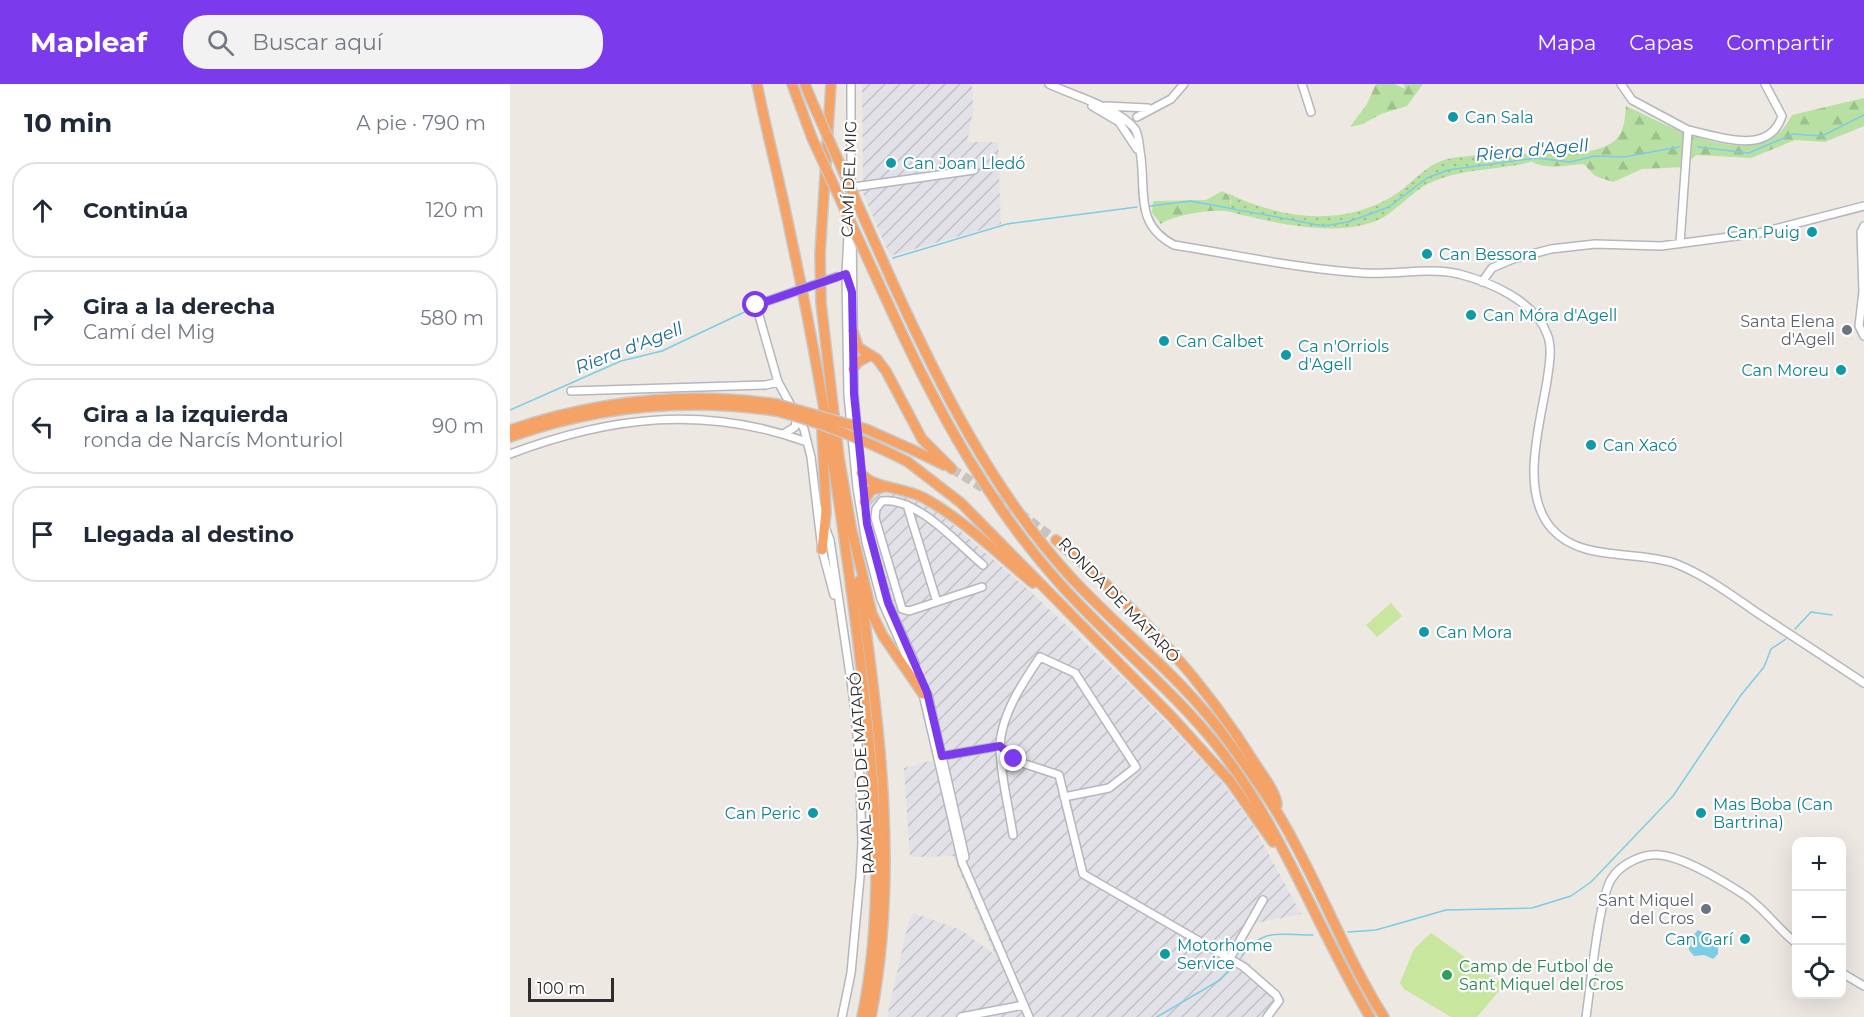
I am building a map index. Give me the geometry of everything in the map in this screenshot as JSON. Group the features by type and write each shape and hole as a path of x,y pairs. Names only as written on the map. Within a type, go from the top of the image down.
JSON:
{"highway":[{"path":"757,84 790,231 820,396 849,574 871,765 874,923 862,1017"},
{"name":"RONDA DE MATARÓ","path":"792,84 812,138 923,380 965,456 1016,529 1061,585 1169,691 1222,752 1282,848 1370,1017"},
{"name":"RONDA DE MATARÓ","path":"805,84 934,375 978,453 1027,523 1068,574 1208,715 1276,810 1324,900 1345,949 1384,1017"},
{"path":"831,84 820,254 821,303 838,457 851,527 875,621 923,694"},
{"path":"510,430 590,407 630,401 714,397 777,408 866,429 952,469 922,439 886,371 871,355 858,347 852,331"},
{"path":"853,369 858,362 871,355"},
{"path":"820,396 825,526 822,550"},
{"path":"510,437 590,414 631,407 713,405 777,408 863,439 908,462 960,503 1202,749 1230,781 1272,842 1282,848"},
{"path":"861,473 871,483 914,493 935,504 1061,604"},
{"path":"864,502 871,490 889,486"},
{"name":"RAMAL SUD DE MATARÓ","path":"851,527 872,680 882,815 883,924 871,1017"},
{"path":"1056,540 1121,599 1202,686 1241,740 1270,788 1277,802 1276,810"}],"street":[{"name":"CAMÍ DEL MIG","path":"853,84 854,198 851,255 853,369 864,502 893,628"},
{"name":"CAMÍ DEL MIG","path":"853,84 851,178 842,275 848,395 864,533 875,580 893,628 923,694 942,756 971,881"},
{"path":"1049,84 1133,123"},
{"path":"1133,123 1154,107 1171,99 1184,84"},
{"path":"1302,84 1311,112"},
{"path":"1621,84 1626,95 1632,100 1688,130 1747,142 1757,141 1779,126 1782,116 1767,84"},
{"path":"1097,107 1154,107"},
{"path":"1097,107 1119,122 1136,146"},
{"path":"1132,108 1136,146 1142,162"},
{"path":"1132,108 1142,162 1146,216 1157,234 1174,245 1330,270 1364,273 1447,272 1482,282 1529,308 1544,327 1549,338 1548,372 1533,482 1539,509 1554,531 1564,539 1588,549 1652,558 1691,570 1864,683"},
{"path":"1680,243 1688,130"},
{"path":"854,187 974,170"},
{"path":"1482,282 1492,268 1513,259 1551,249 1594,244 1636,247 1759,233 1864,206"},
{"path":"1864,226 1861,232 1863,292 1859,326 1864,336"},
{"name":"CAMÍ DEL MIG","path":"842,275 851,255"},
{"name":"CAMÍ DEL MIG","path":"842,275 852,292"},
{"path":"841,627 822,550 807,442 796,415 778,382 756,305 842,275"},
{"path":"571,391 766,385 778,382"},
{"path":"783,433 795,427 796,415"},
{"path":"510,454 552,437 591,427 657,420 732,421 783,433 807,442"},
{"path":"982,587 909,611 902,609 875,518 876,509 882,501 895,500 907,505 983,566"},
{"path":"816,506 830,540 854,705 862,842 852,973 842,1017"},
{"path":"913,512 937,602"},
{"name":"CAMÍ DEL MIG","path":"864,533 877,578 880,579"},
{"path":"880,579 891,576"},
{"path":"884,592 895,588"},
{"name":"CAMÍ DEL MIG","path":"884,592 927,692 949,809 962,862 1029,1017"},
{"path":"1013,835 1000,746 1010,711 1023,683 1040,657 1076,673 1136,767 1109,788 1064,797"},
{"path":"942,756 1000,746 1025,764 1059,776 1083,874 1230,958 1257,977 1276,994 1279,1001 1267,1017"},
{"name":"CAMÍ DEL MIG","path":"942,756 940,760 949,809"},
{"path":"1586,1017 1602,908 1610,879 1621,868 1637,858 1659,855 1689,865 1745,895 1792,938"},
{"path":"1230,958 1263,900"},
{"path":"1846,975 1864,986"},
{"path":"961,1017 1024,1005"}],"shaded area":[{"path":"862,84 970,84 972,86 973,111 967,142 998,142 1001,224 890,256 863,193"},
{"path":"886,490 904,494 939,513 1030,591 1137,692 1217,776 1253,825 1301,914 1256,923 1238,953 1286,1000 1271,1017 887,1017 908,924 913,913 961,930 995,955 953,856 910,857 904,768 935,760 872,526 869,504 872,496 878,491"}],"green space":[{"path":"1376,84 1395,84 1405,89 1404,84 1423,84 1407,106 1350,127 1367,104"},
{"path":"1864,98 1864,126 1825,142 1795,140 1751,158 1696,155 1684,167 1642,169 1613,182 1595,176 1584,164 1545,166 1531,161 1526,156 1531,152 1566,154 1604,147 1620,134 1624,124 1626,106 1690,135 1738,145 1760,143 1778,134 1792,115"},
{"path":"1526,154 1531,162 1444,177 1420,189 1384,217 1368,224 1349,227 1308,227 1267,221 1231,212 1231,201 1227,193 1269,209 1290,214 1334,215 1355,212 1376,205 1396,194 1431,166 1444,160 1473,156"},
{"path":"1222,191 1229,197 1231,212 1195,213 1161,224 1152,213 1153,201 1206,200"},
{"path":"1391,603 1402,616 1377,637 1366,625"},
{"name":"Camp de Futbol de Sant Miquel del Cros","path":"1431,933 1504,985 1477,1017 1451,1017 1404,989 1400,983 1414,949"}],"water":[{"path":"1698,930 1709,935 1718,943 1718,954 1713,959 1704,955 1694,956 1689,950 1688,941"}],"waterway":[{"name":"Riera d'Agell","path":"1698,147 1749,153 1793,134 1822,136 1864,115"},
{"name":"Riera d'Agell","path":"1150,206 1191,201 1324,226 1348,222 1389,207 1427,178 1448,170 1536,158 1570,162 1595,156 1624,157 1679,147"},
{"name":"Riera d'Agell","path":"893,258 1007,224 1137,207"},
{"name":"Riera d'Agell","path":"510,410 621,361 662,351 755,307"},
{"path":"1795,629 1811,612 1832,615"},
{"path":"1348,932 1376,930 1446,910 1532,908 1571,896 1591,882 1673,796 1741,695 1764,667 1771,649 1786,639"},
{"path":"1242,956 1257,940 1265,937 1282,934 1313,935"},
{"path":"1157,1017 1220,980 1230,970"}],"tunnel":[{"path":"952,469 1001,499 1056,540"}],"place":[{"name":"Can Sala","path":"1453,117"},
{"name":"Can Joan Lledó","path":"891,163"},
{"name":"Can Puig","path":"1812,232"},
{"name":"Can Bessora","path":"1427,254"},
{"name":"Can Móra d'Agell","path":"1471,315"},
{"name":"Santa Elena d'Agell","path":"1847,330"},
{"name":"Can Calbet","path":"1164,341"},
{"name":"Ca n'Orriols d'Agell","path":"1286,355"},
{"name":"Can Moreu","path":"1841,370"},
{"name":"Can Xacó","path":"1591,445"},
{"name":"Can Mora","path":"1424,632"},
{"name":"Can Peric","path":"813,813"},
{"name":"Mas Boba (Can Bartrina)","path":"1701,813"},
{"name":"Sant Miquel del Cros","path":"1706,909"},
{"name":"Can Garí","path":"1745,939"},
{"name":"Motorhome Service","path":"1165,954"},
{"name":"Camp de Futbol de Sant Miquel del Cros","path":"1447,975"}],"route":[{"path":"756,305 846,274 852,292 854,394 862,488 867,524 888,603 927,692 942,756 1000,746 1014,759"}]}
